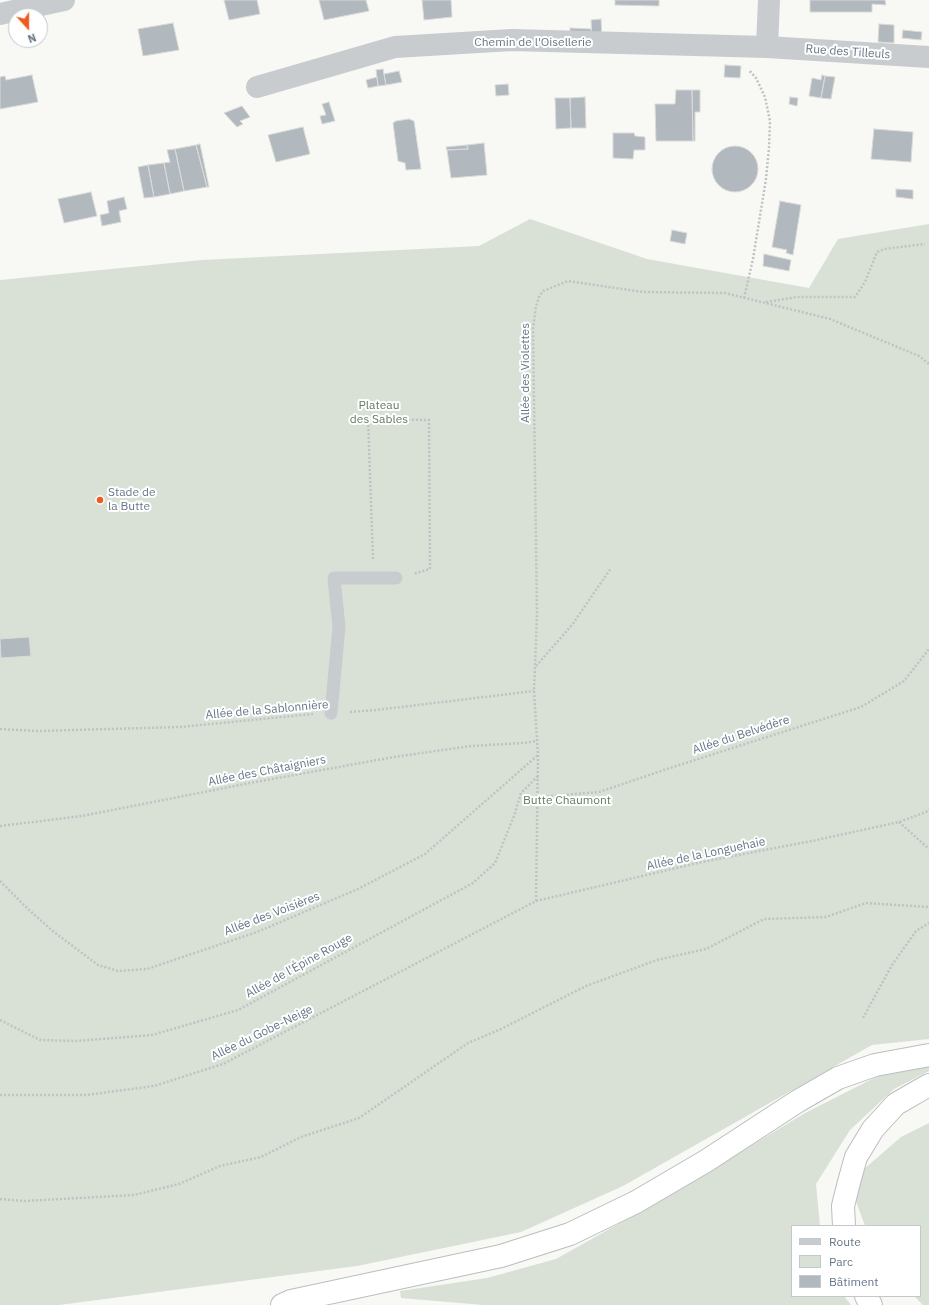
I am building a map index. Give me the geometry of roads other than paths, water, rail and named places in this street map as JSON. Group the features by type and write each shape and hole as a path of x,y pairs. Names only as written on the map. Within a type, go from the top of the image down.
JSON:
{"highway":[{"path":"282,1305 501,1256 570,1234 636,1202 838,1078 875,1065 929,1055"},
{"path":"844,1225 843,1206 856,1157 873,1129 896,1104 929,1086"}],"street":[{"path":"0,14 64,0"},
{"path":"767,47 769,0"},
{"name":"Chemin de l'Oisellerie","path":"257,87 395,47 512,40 767,47"},
{"name":"Rue des Tilleuls","path":"767,47 929,57"}],"lane":[{"path":"331,713 339,628 334,578 396,578"}],"place":[{"name":"Stade de la Butte","path":"100,500"}],"park label":[{"name":"Plateau des Sables","path":"379,413"},
{"name":"Butte Chaumont","path":"567,801"}]}
